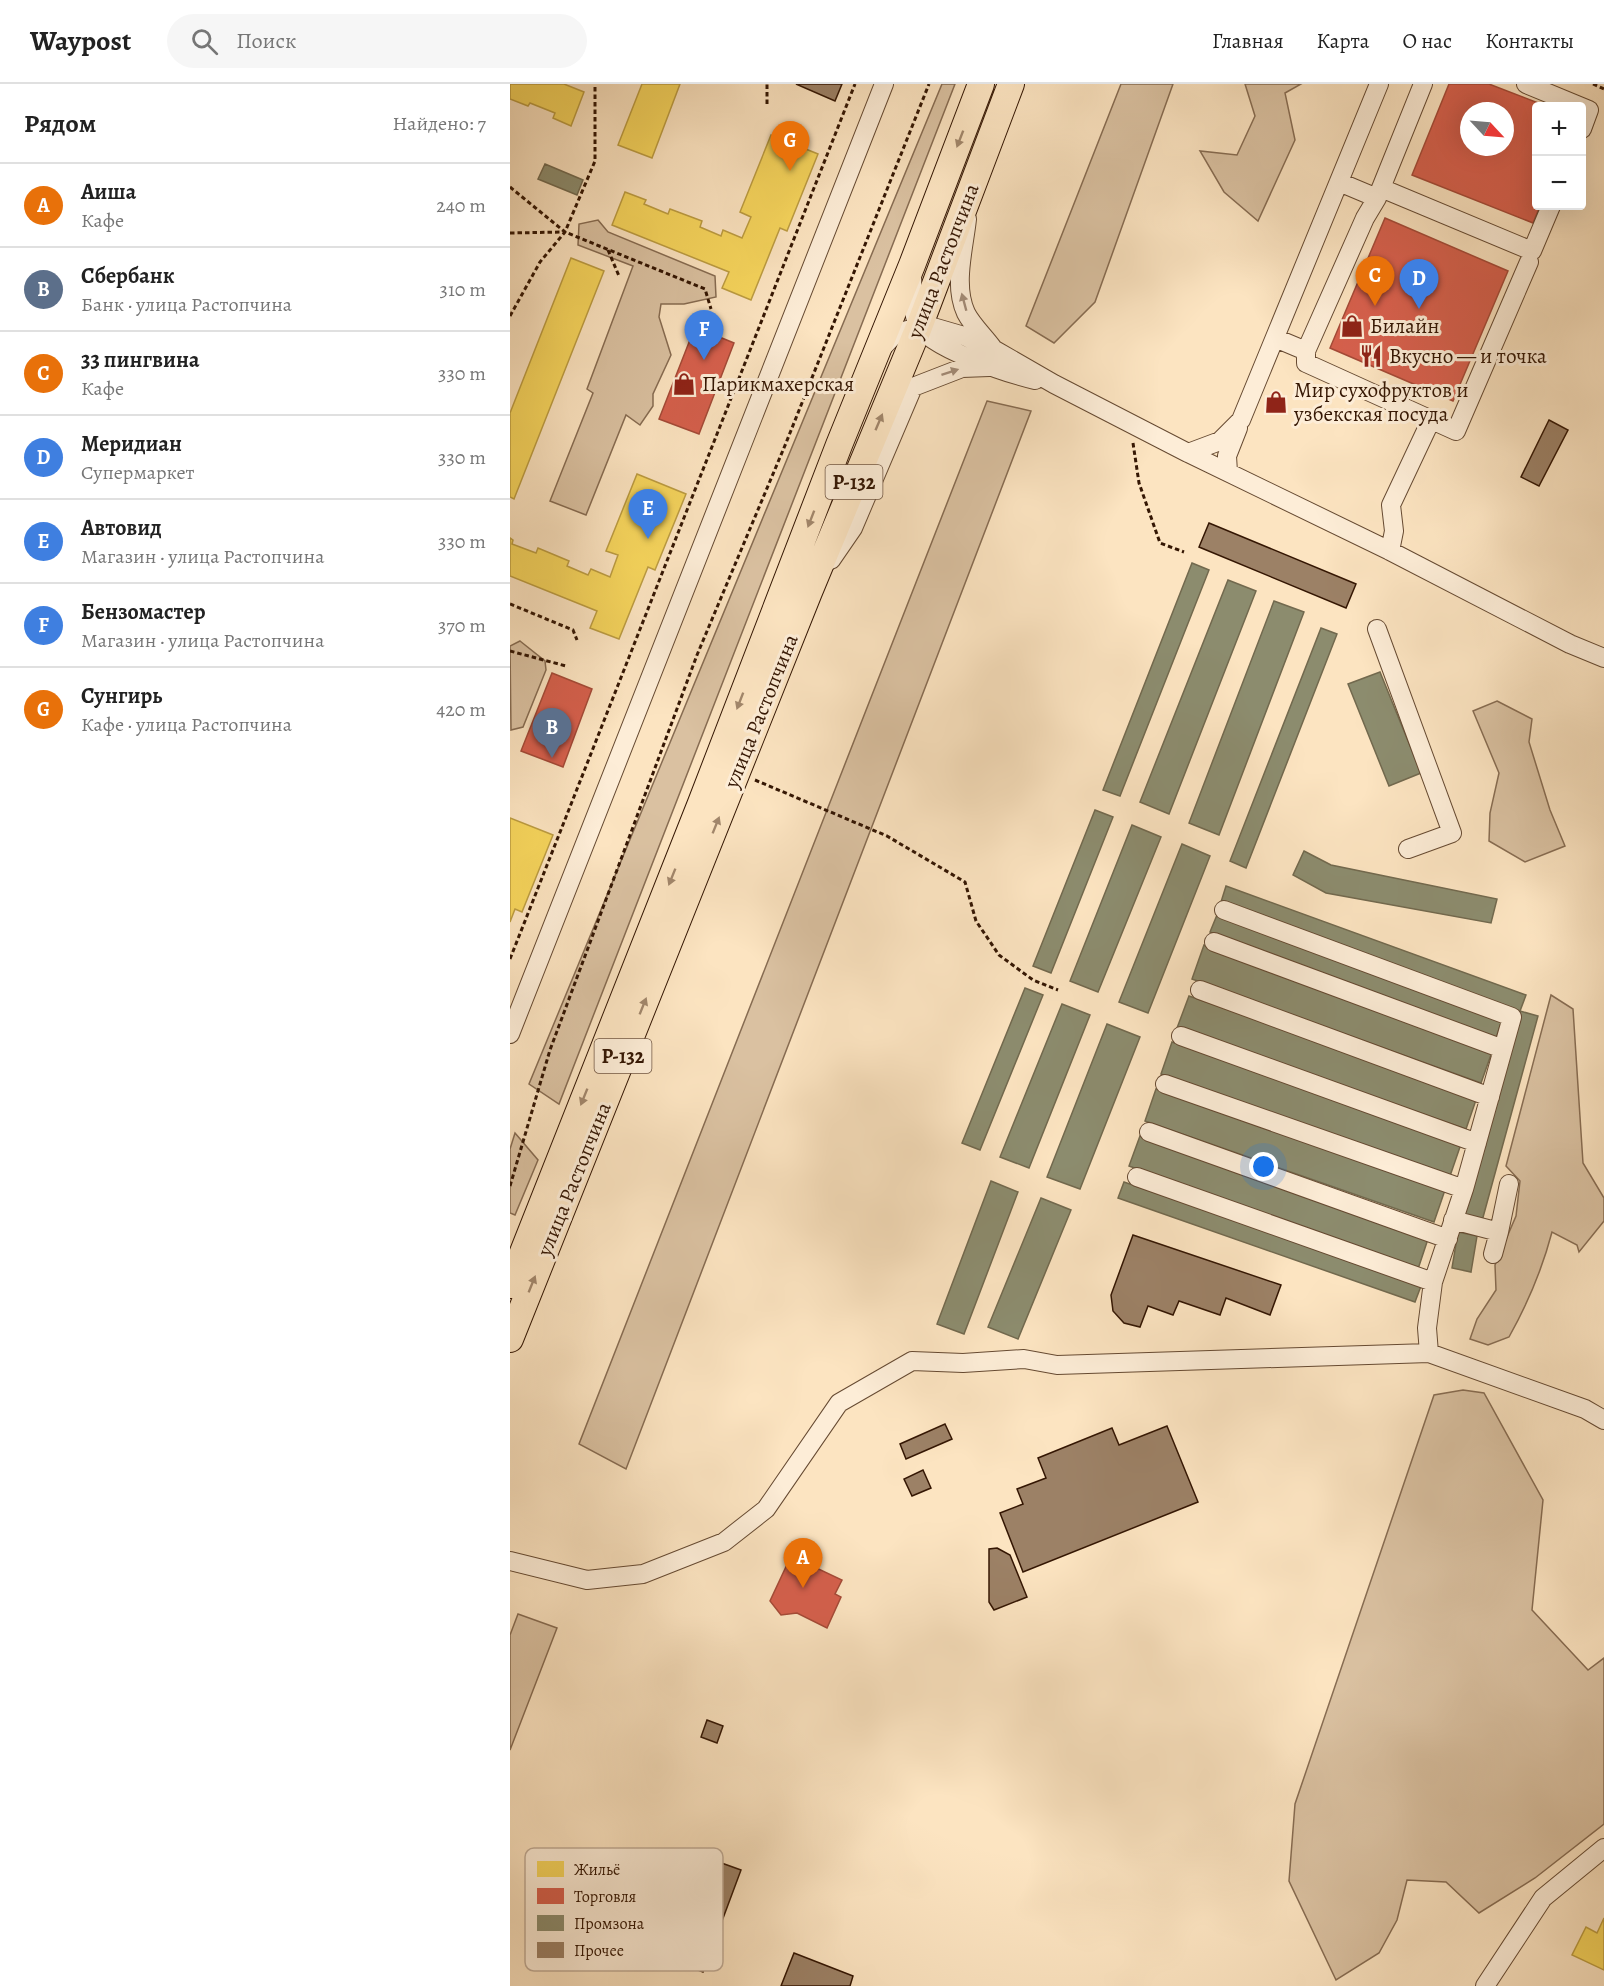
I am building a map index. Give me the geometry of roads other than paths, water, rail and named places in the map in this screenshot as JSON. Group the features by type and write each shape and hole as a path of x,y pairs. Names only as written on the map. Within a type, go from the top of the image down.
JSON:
{"highway":[{"name":"улица Растопчина","path":"510,1285 912,265 981,84"},
{"name":"улица Растопчина","path":"510,1339 809,592 907,379 919,327 1011,84"}],"street":[{"path":"510,1034 884,84"},
{"path":"1228,472 1227,456 1241,420 1379,84"},
{"path":"1423,84 1379,193 1365,218 1306,351 1306,363 1456,431 1529,262"},
{"path":"1526,84 1570,102"},
{"path":"1339,182 1379,193 1532,251 1549,210"},
{"path":"972,187 960,291 966,313 992,358"},
{"path":"912,265 913,305 919,327"},
{"path":"992,358 962,368 907,379 889,368 879,369 873,364 896,333 919,327 947,330 992,358 1054,384 1188,453 1390,551 1570,644 1604,658"},
{"path":"1275,338 1306,351"},
{"path":"1188,453 1220,441 1241,420"},
{"path":"1390,551 1394,531 1391,505 1431,420"},
{"path":"1377,629 1452,833 1408,849"},
{"path":"1224,910 1512,1017 1464,1189 1433,1282 1427,1328 1429,1353"},
{"path":"1214,942 1503,1049"},
{"path":"1200,990 1490,1097"},
{"path":"1181,1036 1477,1143"},
{"path":"1165,1084 1464,1189"},
{"path":"1149,1132 1448,1239"},
{"path":"1137,1177 1433,1282"},
{"path":"1493,1254 1509,1184"},
{"path":"1454,1221 1498,1232"},
{"path":"510,1561 587,1580 643,1574 724,1542 766,1509 839,1403 912,1361 963,1363 1024,1359 1057,1365 1429,1353 1585,1409 1604,1420"},
{"path":"1485,1986 1543,1898 1604,1848"}],"place":[{"name":"Сунгирь","path":"790,171"},
{"name":"33 пингвина","path":"1375,306"},
{"name":"Меридиан","path":"1419,309"},
{"name":"Билайн","path":"1352,326"},
{"name":"Вкусно — и точка","path":"1371,356"},
{"name":"Бензомастер","path":"704,360"},
{"name":"Парикмахерская","path":"684,384"},
{"name":"Мир сухофруктов и узбекская посуда","path":"1276,402"},
{"name":"Автовид","path":"648,539"},
{"name":"Сбербанк","path":"552,758"},
{"name":"Аиша","path":"803,1588"}]}
